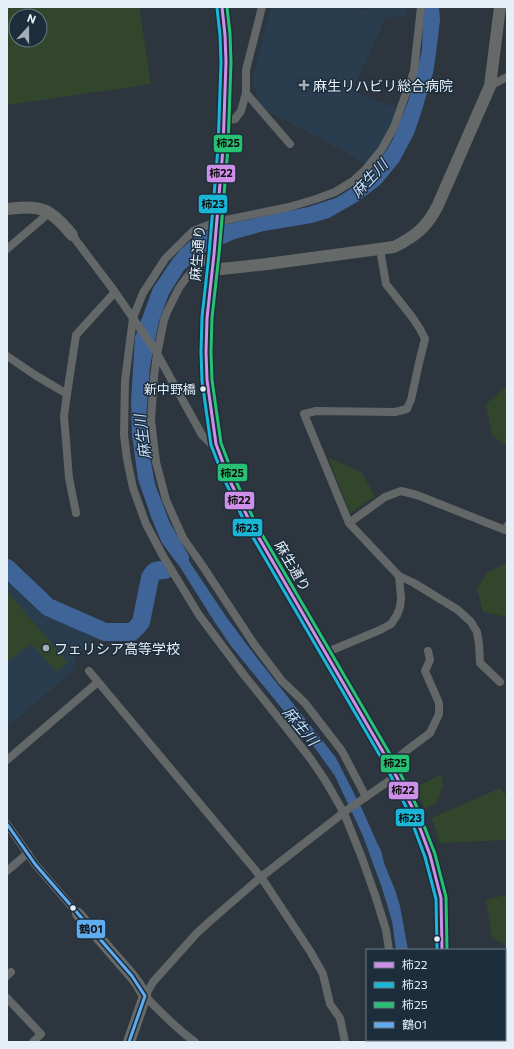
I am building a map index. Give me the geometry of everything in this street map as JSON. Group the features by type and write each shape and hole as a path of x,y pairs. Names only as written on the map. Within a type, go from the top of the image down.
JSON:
{"main road":[{"name":"麻生通り","path":"222,7 226,62 223,148 207,318 206,352 216,444 230,479 252,526 390,764 412,807 430,855 441,898 442,949"}],"street":[{"path":"224,120 235,120 241,111 246,93 246,70 262,7"},
{"path":"389,949 386,930 346,812 310,758 244,675 199,615 163,556 146,524 133,488 127,460 124,435 125,381 133,318 143,293 165,259 193,231 216,222 289,207 316,199 335,192 353,181 366,170 382,149 394,128 414,71 421,7"},
{"path":"212,270 394,247 417,234 431,218 490,86 500,7"},
{"path":"490,86 507,77"},
{"path":"246,93 290,144"},
{"path":"7,209 33,207 49,212 64,224 115,292 156,352 202,435 219,452"},
{"path":"7,249 49,212"},
{"path":"380,249 386,284 412,317 425,339 411,400 407,409 396,412 316,411 304,414 349,523 399,576 414,583 458,610 471,622 477,632 480,663 500,682"},
{"path":"214,254 198,265 179,288 164,320 156,352 151,420 156,462 166,500 183,538 254,644 282,681 305,703 342,751 364,798"},
{"path":"76,513 69,478 64,416 76,335 115,292"},
{"path":"7,356 35,376 67,394"},
{"path":"349,523 385,497 401,491 417,495 505,530 507,526"},
{"path":"325,653 391,624 400,607 401,598 399,576"},
{"path":"390,764 430,733 439,714 439,703 425,671 430,660 428,651"},
{"path":"90,671 261,877 323,974 330,1004 340,1018 345,1042"},
{"path":"7,760 98,682"},
{"path":"129,1042 145,996 153,982 196,934 261,877 364,798 396,776"},
{"path":"7,824 35,864 132,976 145,996 181,1032 195,1042"},
{"path":"7,871 28,853"},
{"path":"7,998 40,1034 33,1042"}],"shaded area":[{"name":"麻生リハビリ総合病院","path":"271,7 356,7 366,11 373,7 408,7 405,16 386,18 352,90 398,108 393,124 369,165 262,108 252,81"},
{"name":"フェリシア高等学校","path":"7,579 43,615 67,624 96,638 74,659 76,668 7,727"}],"green space":[{"path":"7,7 139,7 151,84 7,105"},
{"path":"507,386 507,447 492,435 486,404"},
{"path":"328,457 361,472 375,496 350,513"},
{"path":"507,563 507,617 483,612 477,589 488,572"},
{"path":"7,591 68,663 56,671 31,644 7,662"},
{"path":"441,774 443,785 437,802 425,809 415,788"},
{"path":"500,788 507,796 507,840 440,843 432,818"},
{"path":"505,895 507,897 507,947 492,937 486,900"}],"water":[{"name":"麻生川","path":"425,7 439,7 440,20 433,73 414,134 399,162 380,185 357,202 329,218 312,223 264,231 235,239 205,252 184,270 169,294 159,321 150,366 146,419 149,451 155,484 169,521 189,556 189,561 227,618 336,758 363,811 381,850 384,863 400,906 408,949 396,949 392,921 382,888 363,836 335,776 310,741 231,646 180,567 162,543 138,479 132,435 131,401 135,337 153,288 172,260 181,249 199,234 222,225 308,207 336,198 349,190 369,173 387,150 408,102 422,50"}],"waterway":[{"path":"7,568 48,607 105,632 132,632 137,627 141,622 150,578 156,571 165,570"}],"transit line":[{"name":"柿22","path":"222,7 226,62 223,148 207,318 206,352 207,380 216,444 229,479 252,526 390,764 412,807 430,855 441,898 442,949"},
{"name":"柿25","path":"227,7 231,62 228,148 212,318 211,352 212,380 221,443 234,477 256,524 394,761 416,805 435,854 446,897 447,949"},
{"name":"柿23","path":"217,8 221,62 218,148 202,317 201,352 202,381 211,445 225,481 248,529 386,766 407,809 425,857 436,899 437,949"},
{"name":"鶴01","path":"7,824 35,864 132,976 145,996 129,1042"}],"place":[{"name":"麻生リハビリ総合病院","path":"304,85"},
{"name":"新中野橋","path":"203,389"},
{"name":"フェリシア高等学校","path":"46,648"}]}
